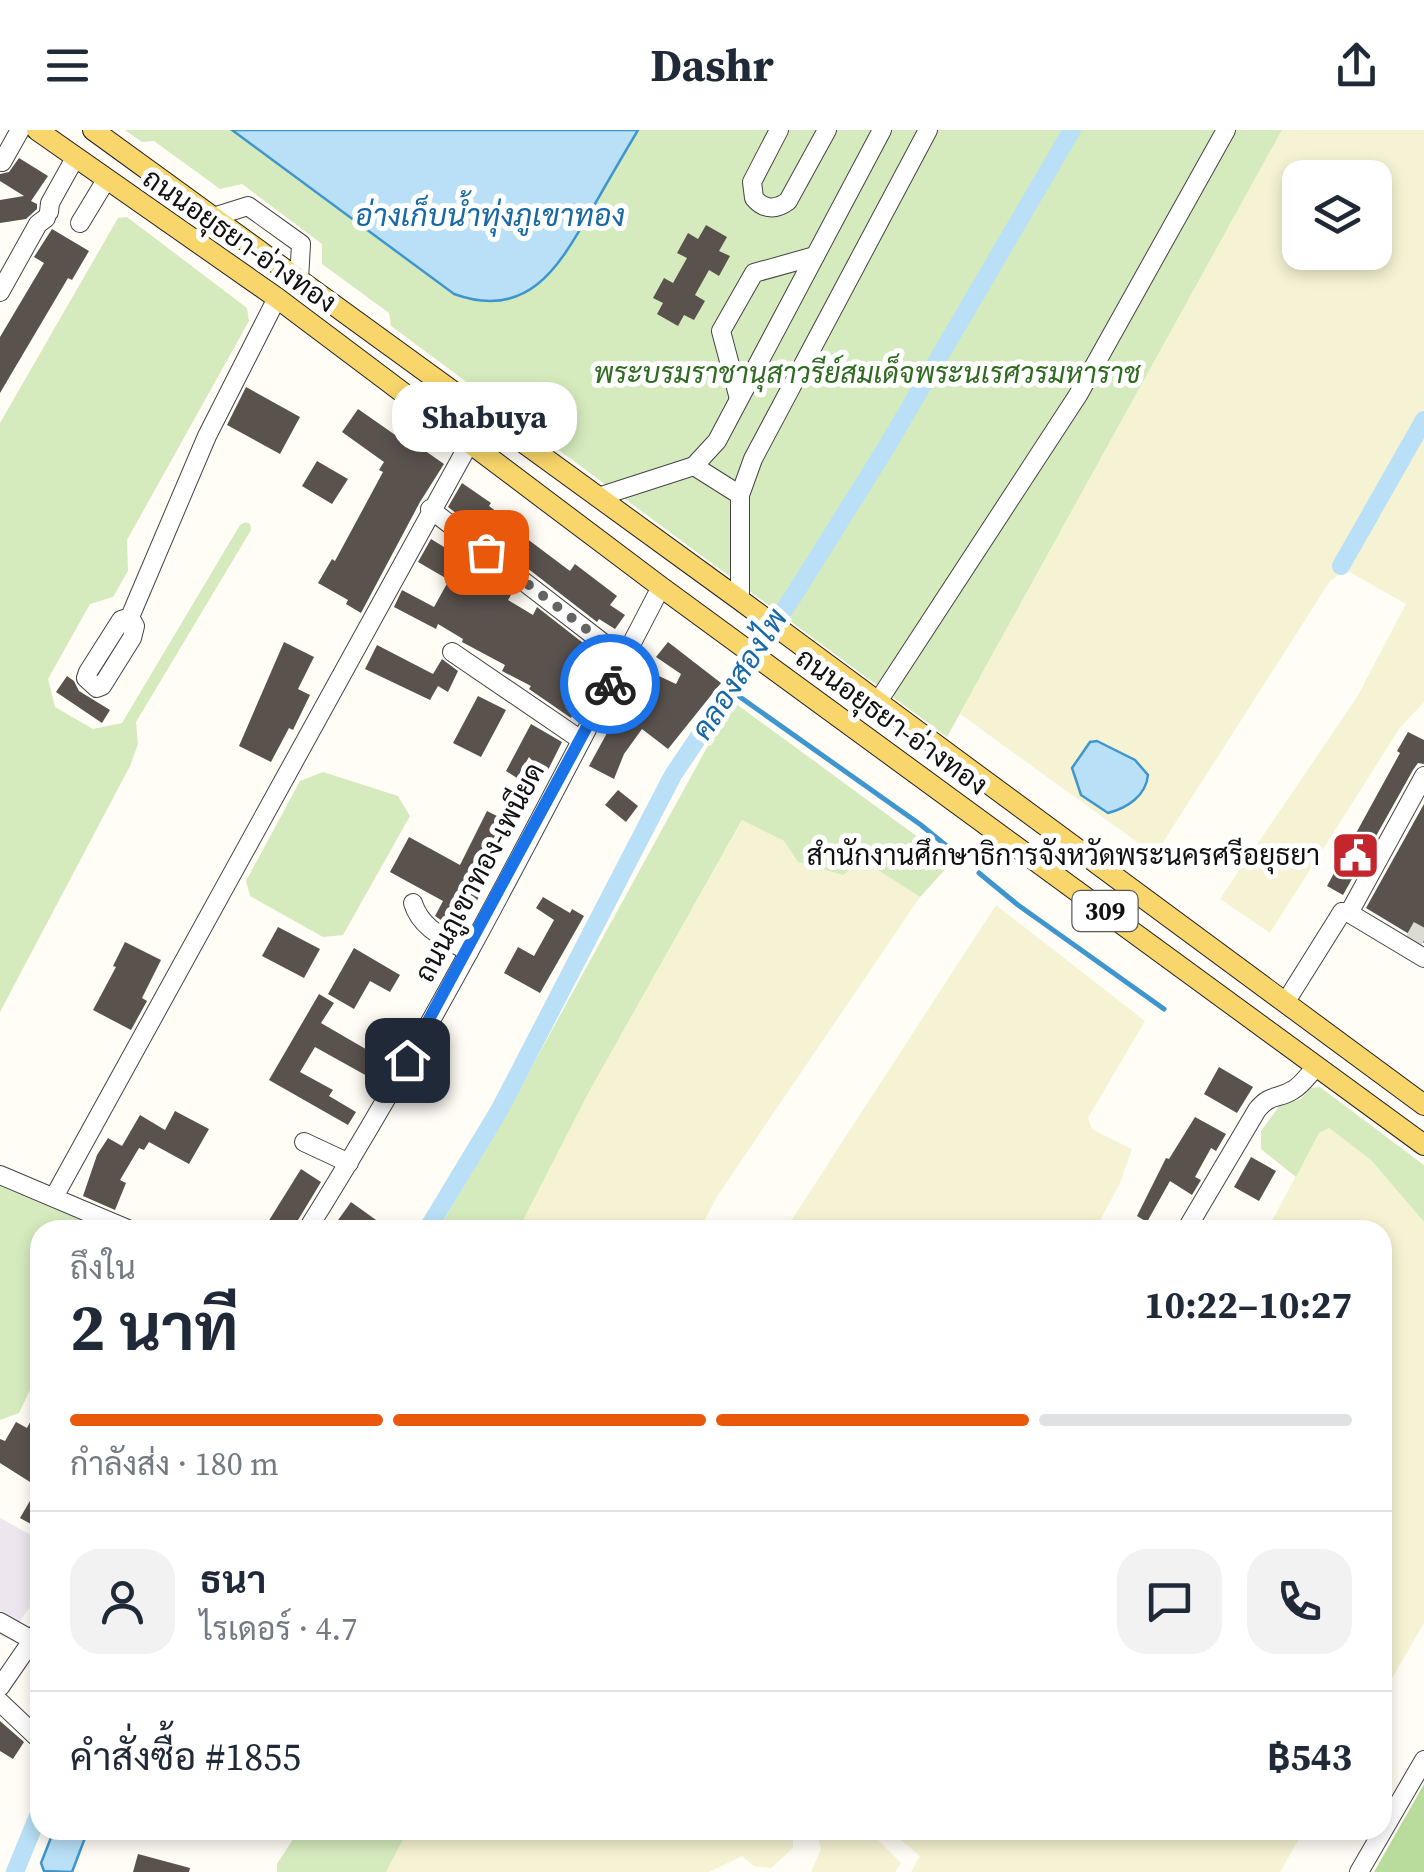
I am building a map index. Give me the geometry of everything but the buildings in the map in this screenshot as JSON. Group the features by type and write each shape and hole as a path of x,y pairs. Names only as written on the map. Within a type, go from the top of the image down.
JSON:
{"main road":[{"name":"ถนนอยุธยา-อ่างทอง","path":"34,130 276,298 661,587 1424,1144"},
{"name":"ถนนอยุธยา-อ่างทอง","path":"93,130 740,600 1424,1105"},
{"path":"1202,982 1221,956"}],"street":[{"path":"2,162 34,130"},
{"path":"779,130 752,182 754,198 768,207 788,201 827,130"},
{"path":"598,497 694,466 717,441 882,130"},
{"path":"877,703 1078,395 1226,130"},
{"path":"740,600 740,494 753,459 924,132"},
{"path":"0,292 75,158"},
{"path":"80,223 106,180"},
{"path":"213,217 248,206 261,215 300,244 299,280"},
{"path":"739,399 721,330 754,273 815,256"},
{"path":"130,617 207,436 276,298"},
{"path":"54,1197 470,442"},
{"path":"694,466 740,494"},
{"path":"430,509 624,658"},
{"name":"ถนนภูเขาทอง-เพนียด","path":"313,1220 468,952 661,587"},
{"path":"452,652 581,740"},
{"path":"1349,913 1424,776"},
{"path":"412,902 418,918 430,930 468,952"},
{"path":"1286,1003 1342,912 1415,950"},
{"path":"1192,1220 1257,1110 1270,1096 1288,1094 1317,1066"},
{"path":"304,1142 349,1163"},
{"path":"0,1175 107,1220"},
{"path":"0,1622 30,1632"},
{"path":"0,1687 30,1643"},
{"path":"0,1702 30,1730"},
{"path":"1392,1815 1424,1760"},
{"path":"1359,1872 1378,1840"}],"shaded area":[{"path":"1282,130 1424,130 1424,702 1399,729 1270,933 1220,899 1357,697 1406,604 1346,570 1330,581 1155,855 960,714"},
{"path":"743,819 784,841 862,860 920,897 704,1220 523,1220 590,1090"},
{"path":"996,905 1145,1021 1088,1118 1092,1129 1132,1149 1100,1220 791,1220"},
{"path":"1329,1128 1371,1160 1424,1222 1424,1623 1392,1678 1392,1220 1272,1220 1319,1133"},
{"path":"0,1518 30,1534 30,1607 8,1639 0,1635"},
{"path":"403,1840 793,1840 793,1848 771,1868 754,1866 742,1856 709,1872 386,1872"},
{"path":"819,1840 878,1840 901,1863 895,1872 811,1872 821,1849"},
{"path":"901,1840 1298,1840 1280,1872 911,1872 920,1856"}],"green space":[{"name":"พระบรมราชานุสาวรีย์สมเด็จพระนเรศวรมหาราช","path":"125,130 1282,130 947,737 391,326 389,313 322,264 322,244 242,184 220,189 154,141 142,142"},
{"path":"127,217 247,308 249,321 127,540 128,571 113,597 90,604 48,679 55,707 93,729 122,723 240,525 246,522 251,530 136,722 138,744 130,766 0,1012 0,423 118,218"},
{"path":"735,703 952,862 920,897 862,860 843,875 798,862 784,841 742,820 590,1090 523,1220 444,1220 507,1112"},
{"path":"323,772 398,796 410,816 343,935 323,937 250,896 246,881 300,781"},
{"path":"1320,1087 1424,1165 1424,1222 1371,1160 1329,1128 1319,1133 1296,1177 1261,1149 1261,1131 1280,1105 1301,1099 1310,1088"},
{"path":"0,1184 85,1220 30,1220 30,1390 19,1413 0,1420"},
{"path":"1424,1784 1424,1872 1374,1872"},
{"path":"293,1840 403,1840 386,1872 277,1872 277,1864"}],"water":[{"name":"อ่างเก็บน้ำทุ่งภูเขาทอง","path":"232,130 638,130 553,269 522,294 503,300 480,300 454,294"},
{"path":"1097,741 1135,760 1148,775 1144,789 1134,800 1108,813 1081,795 1072,768 1090,742"},
{"path":"50,1840 84,1840 72,1872 44,1871 41,1863"}],"waterway":[{"name":"คลองสองไพ","path":"433,1220 500,1109 673,775 794,595 886,448 1072,130"},
{"path":"1341,566 1424,420"},
{"path":"730,690 921,825 965,861"},
{"path":"979,873 1164,1009"},
{"name":"คลองสองไพ","path":"15,1872 30,1835"}],"tunnel":[{"path":"1413,942 1424,922"}],"way so far":[{"path":"486,552 624,658 610,684"}],"place":[{"name":"Shabuya","path":"486,552"},
{"name":"สำนักงานศึกษาธิการจังหวัดพระนครศรีอยุธยา","path":"1355,855"}],"route":[{"path":"407,1060 610,684"}]}
